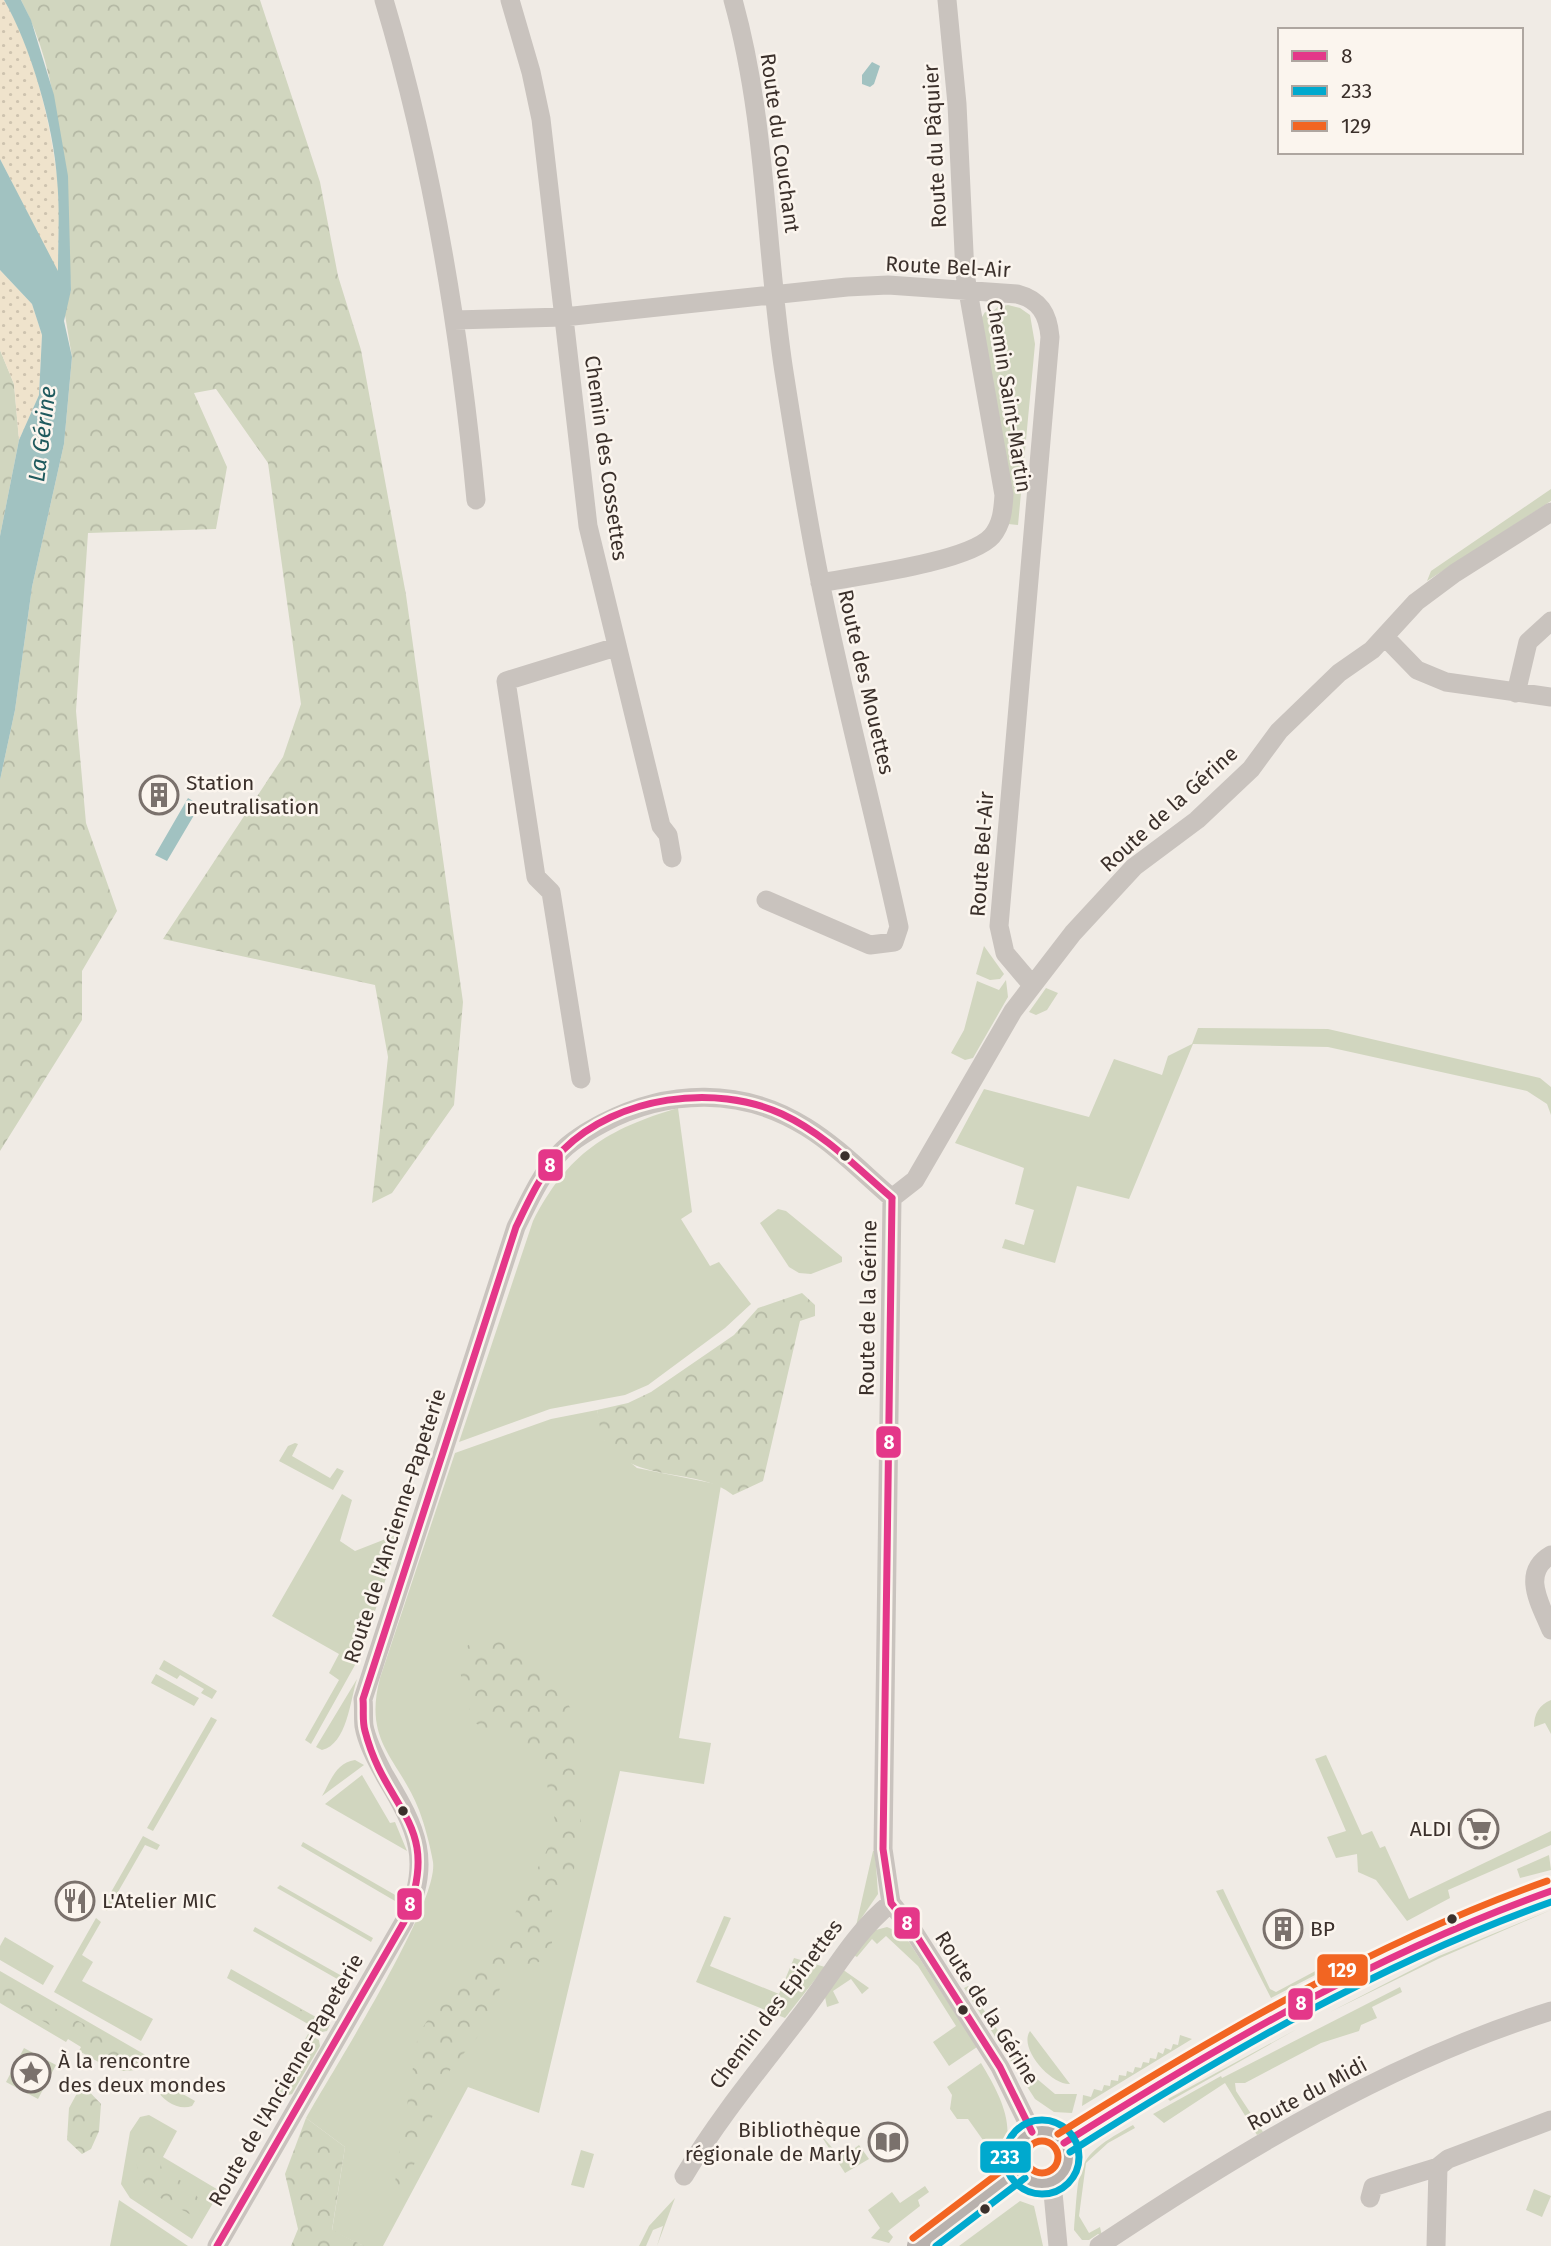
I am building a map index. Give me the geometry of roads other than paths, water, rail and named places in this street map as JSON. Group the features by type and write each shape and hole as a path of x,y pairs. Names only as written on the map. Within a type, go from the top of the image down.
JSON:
{"main road":[{"path":"1065,2143 1225,2046 1353,1978 1447,1930 1551,1891"},
{"path":"1032,2132 1050,2132 1065,2143 1067,2165 1052,2182 1030,2181 1018,2170 1015,2154 1018,2145 1032,2132"},
{"path":"919,2246 1018,2170"}],"street":[{"path":"384,0 424,146 454,320 476,500"},
{"path":"510,0 531,72 541,119 564,317"},
{"name":"Route du Couchant","path":"733,0 741,27 758,136 775,293"},
{"name":"Route du Pâquier","path":"947,0 953,41 959,200 968,290"},
{"name":"Route Bel-Air","path":"454,320 564,317 775,293 888,285 1017,294 1032,298 1048,322 1050,337 999,926 1005,953 1031,985"},
{"name":"Chemin Saint-Martin","path":"820,583 958,554 985,543 999,524 1004,495 968,290"},
{"name":"Route des Mouettes","path":"766,900 870,945 894,942 899,927 820,583 797,459 775,293"},
{"name":"Chemin des Cossettes","path":"564,317 588,526 661,826 668,835 672,858"},
{"name":"Route de la Gérine","path":"1032,2132 1000,2067 914,1932 891,1903 881,1820 892,1198 915,1180 1013,1011 1031,985 1134,867 1197,820 1251,769 1279,731 1339,673 1385,637 1416,602 1455,573 1551,512"},
{"path":"1516,693 1528,642 1551,621"},
{"path":"1385,637 1416,670 1436,678 1516,693 1551,696"},
{"path":"580,1079 551,892 536,877 506,681 616,647"},
{"name":"Route de l'Ancienne-Papeterie","path":"217,2246 404,1922 415,1897 420,1858 418,1838 370,1744 364,1726 363,1699 516,1227 537,1184 561,1151 591,1129 627,1110 680,1097 718,1096 760,1105 804,1126 892,1198"},
{"path":"1551,1555 1540,1562 1534,1574 1535,1590 1551,1630"},
{"name":"Chemin des Epinettes","path":"684,2176 721,2115 805,2009 865,1924 891,1903"},
{"name":"Route du Midi","path":"1099,2246 1189,2185 1304,2119 1434,2055 1551,2011"},
{"path":"1370,2198 1373,2187 1391,2179 1438,2167 1448,2159 1551,2120"},
{"path":"1436,2246 1438,2167"},
{"path":"1052,2182 1058,2246"}],"water":[{"name":"La Gérine","path":"4,0 21,0 31,20 54,95 68,176 71,290 64,321 72,357 64,444 32,587 15,710 0,780 0,536 19,440 39,395 42,335 32,304 0,270 0,159 58,271 59,225 55,158 46,111 23,39"},
{"path":"872,62 880,66 874,84 870,87 862,84 862,75"},
{"path":"188,798 200,805 167,861 155,855"}],"place":[{"name":"Station neutralisation","path":"159,795"},
{"name":"ALDI","path":"1479,1829"},
{"name":"L'Atelier MIC","path":"75,1901"},
{"name":"BP","path":"1283,1929"},
{"name":"À la rencontre des deux mondes","path":"31,2073"},
{"name":"Bibliothèque régionale de Marly","path":"888,2142"}]}
